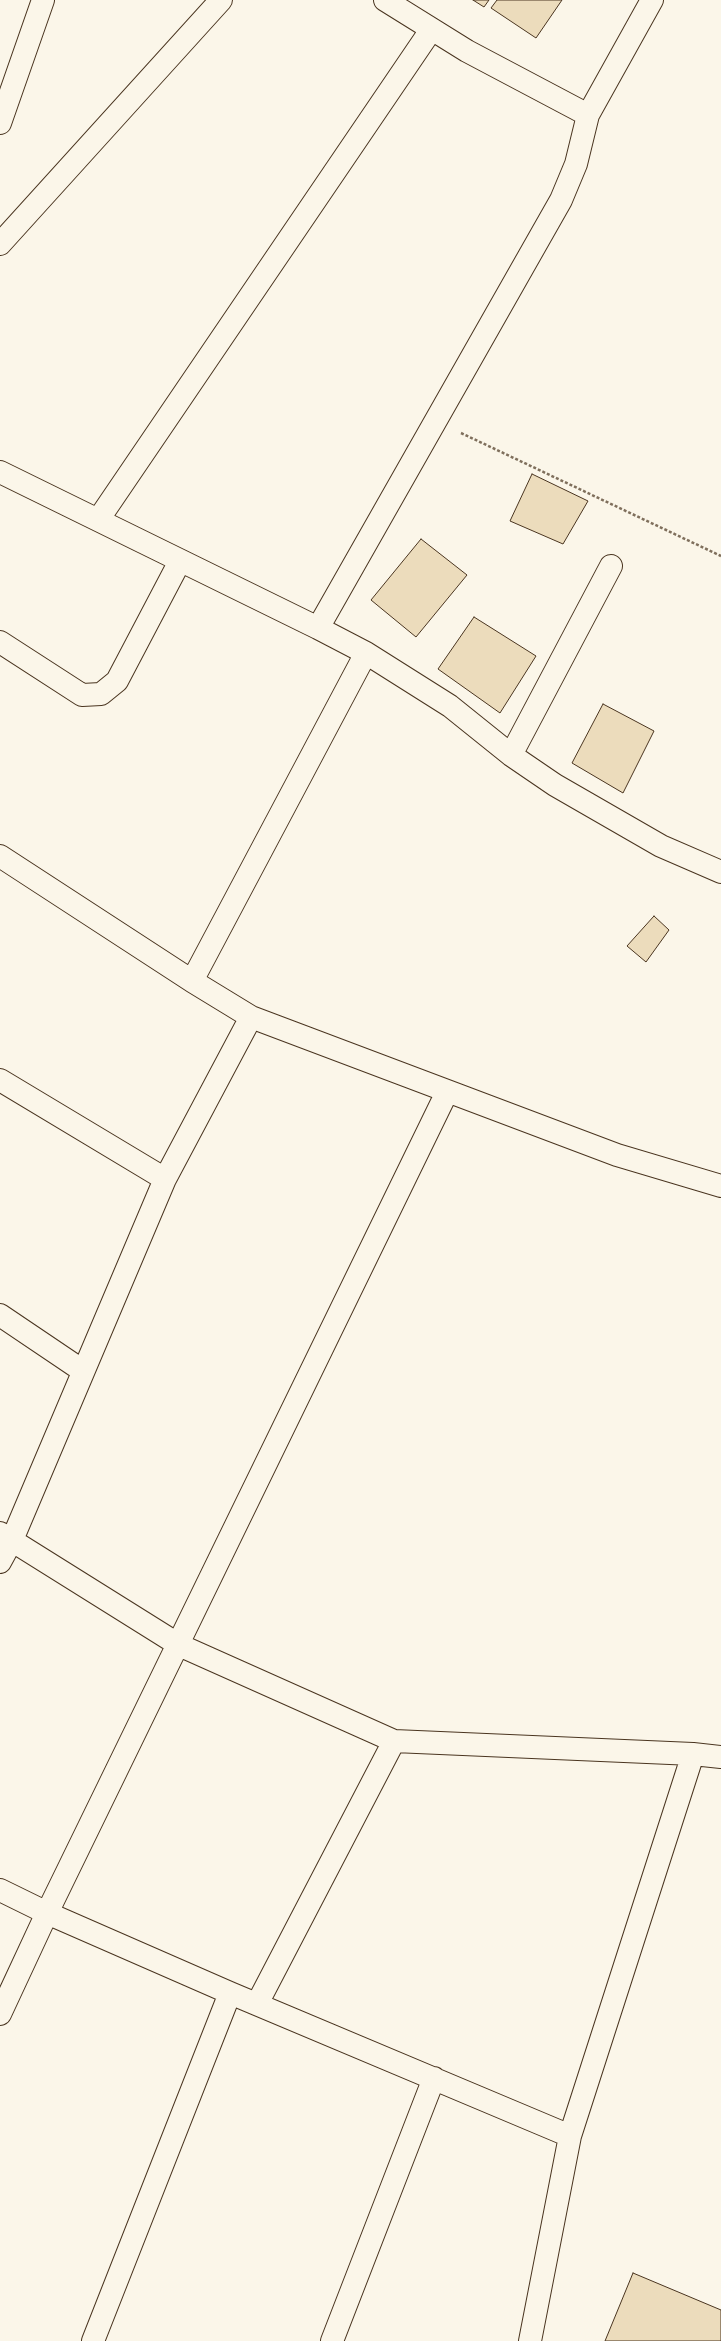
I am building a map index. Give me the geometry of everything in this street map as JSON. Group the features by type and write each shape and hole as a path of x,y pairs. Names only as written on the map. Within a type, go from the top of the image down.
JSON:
{"street":[{"path":"0,123 43,0"},
{"path":"0,244 221,0"},
{"path":"386,0 432,30 588,115"},
{"path":"318,628 561,200 576,164 588,115 652,0"},
{"path":"98,520 432,30"},
{"path":"0,472 366,653 450,706 512,755 555,785 661,846 721,872"},
{"path":"0,642 82,695 101,694 117,680 180,561"},
{"path":"512,755 611,566"},
{"path":"192,981 366,653"},
{"path":"0,856 192,981 251,1017 617,1155 721,1186"},
{"path":"0,1562 6,1537 83,1371 165,1179 251,1017"},
{"path":"0,1080 165,1179"},
{"path":"0,2014 47,1913 179,1645 447,1092"},
{"path":"0,1315 83,1371"},
{"path":"6,1537 179,1645 394,1741 693,1754 721,1757"},
{"path":"257,2004 394,1741"},
{"path":"530,2341 570,2136 693,1754"},
{"path":"0,1890 47,1913 230,1993 570,2136"},
{"path":"93,2341 230,1993"},
{"path":"332,2341 434,2078"}],"path":[{"path":"435,421 721,556"}],"building":[{"path":"473,0 489,0 484,7"},
{"path":"497,0 562,0 536,38 491,8"},
{"path":"532,474 588,501 563,544 510,521"},
{"path":"421,539 467,575 416,637 371,600"},
{"path":"474,617 536,656 500,713 438,669"},
{"path":"603,704 654,731 623,793 572,763"},
{"path":"654,916 669,930 646,962 627,946"},
{"path":"633,2273 721,2310 721,2341 605,2341"}]}
